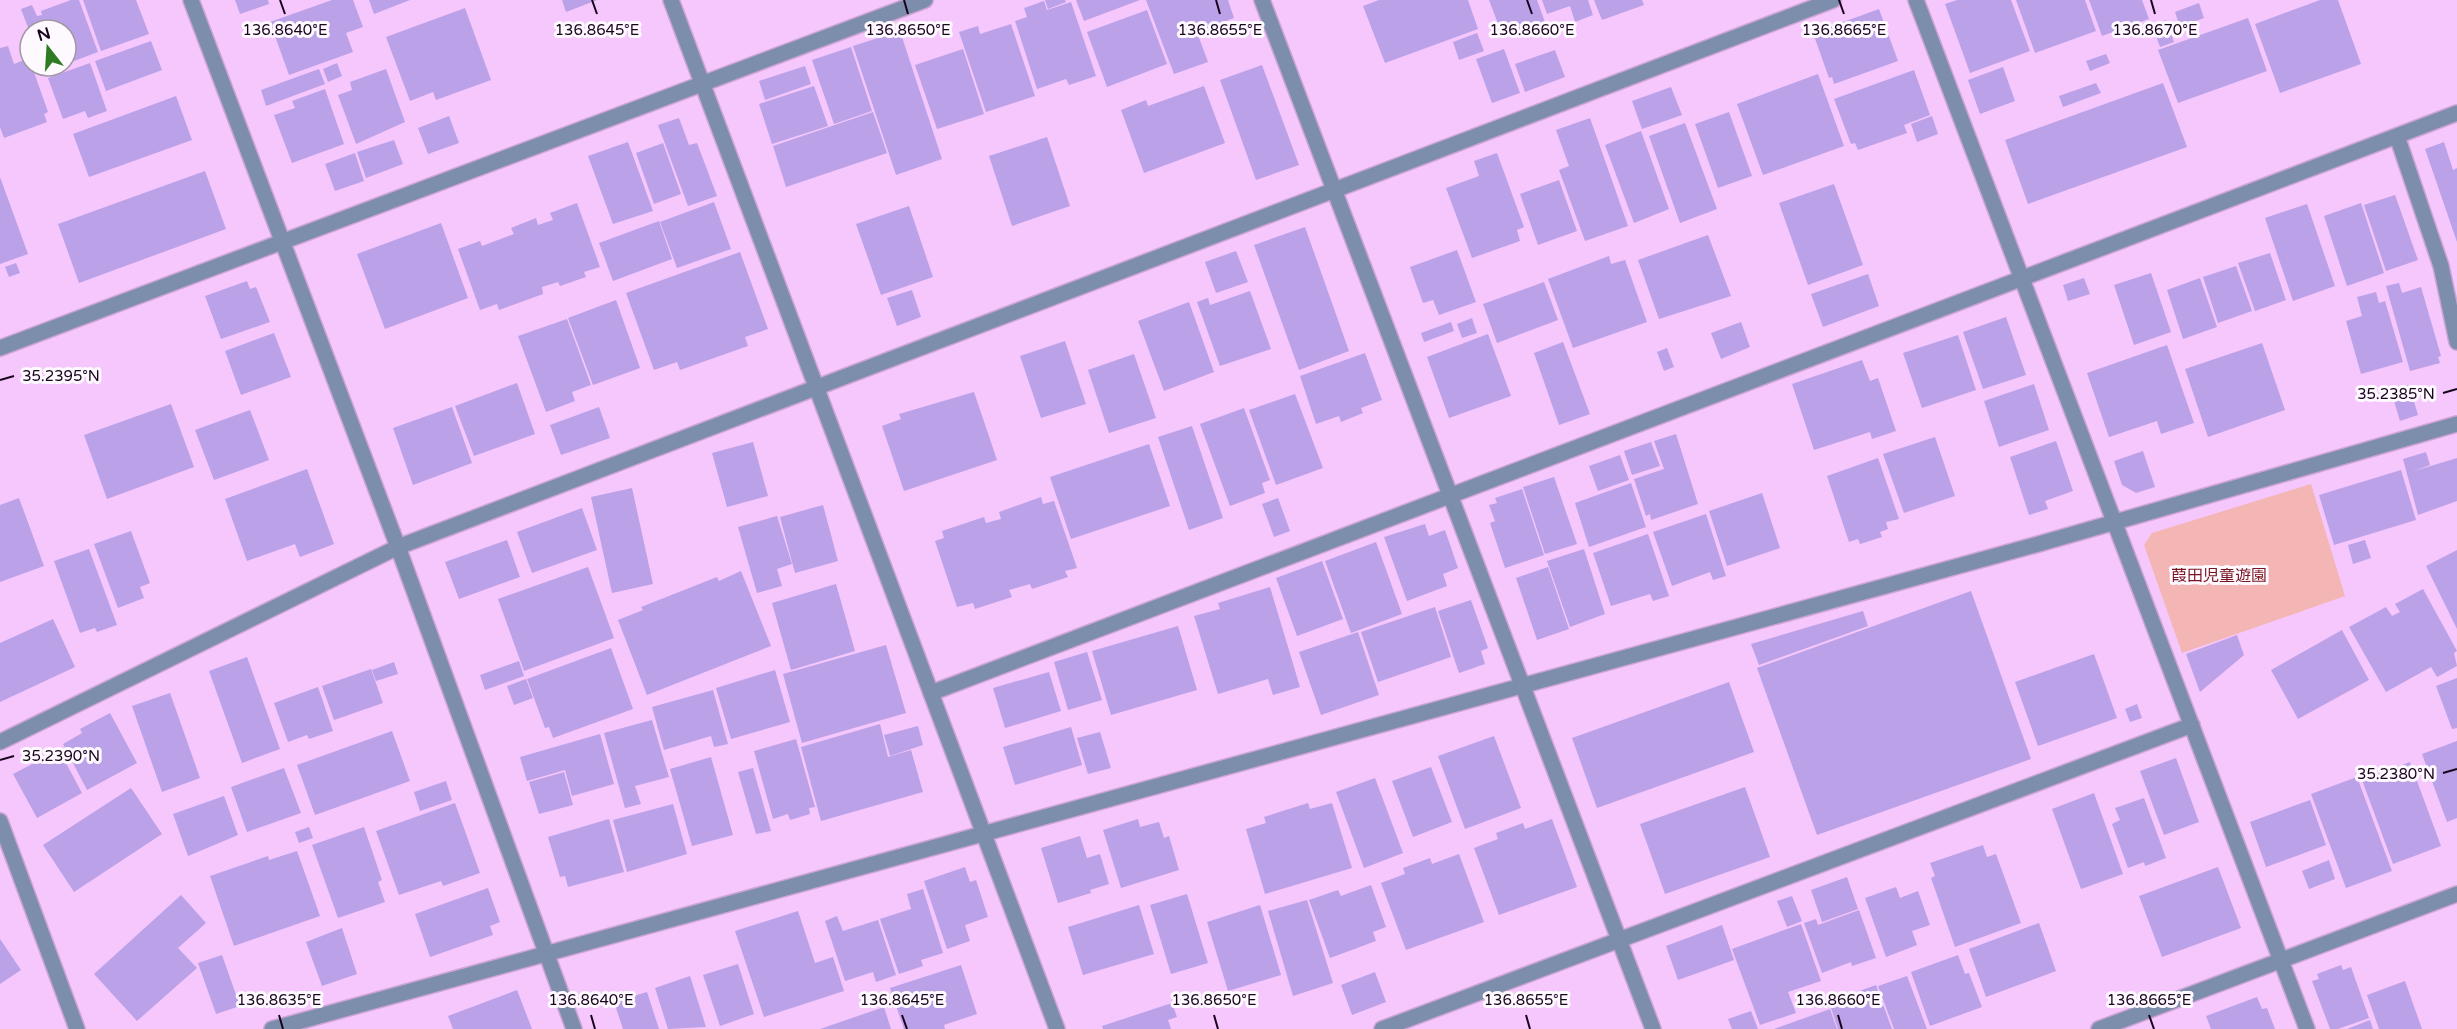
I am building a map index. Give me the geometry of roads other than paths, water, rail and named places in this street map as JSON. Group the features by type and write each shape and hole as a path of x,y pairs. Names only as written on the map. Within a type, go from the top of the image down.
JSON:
{"street":[{"path":"190,0 398,547 574,1029"},
{"path":"671,0 1057,1029"},
{"path":"0,348 925,0"},
{"path":"1262,0 1653,1029"},
{"path":"0,742 398,547 1833,0"},
{"path":"1916,0 2307,1029"},
{"path":"931,693 2457,113"},
{"path":"2397,136 2440,266 2457,342"},
{"path":"272,1029 2115,523 2457,424"},
{"path":"1382,1029 2192,725"},
{"path":"0,821 77,1029"},
{"path":"2099,1029 2457,894"}],"park label":[{"name":"葭田児童遊園","path":"2219,576"}]}
